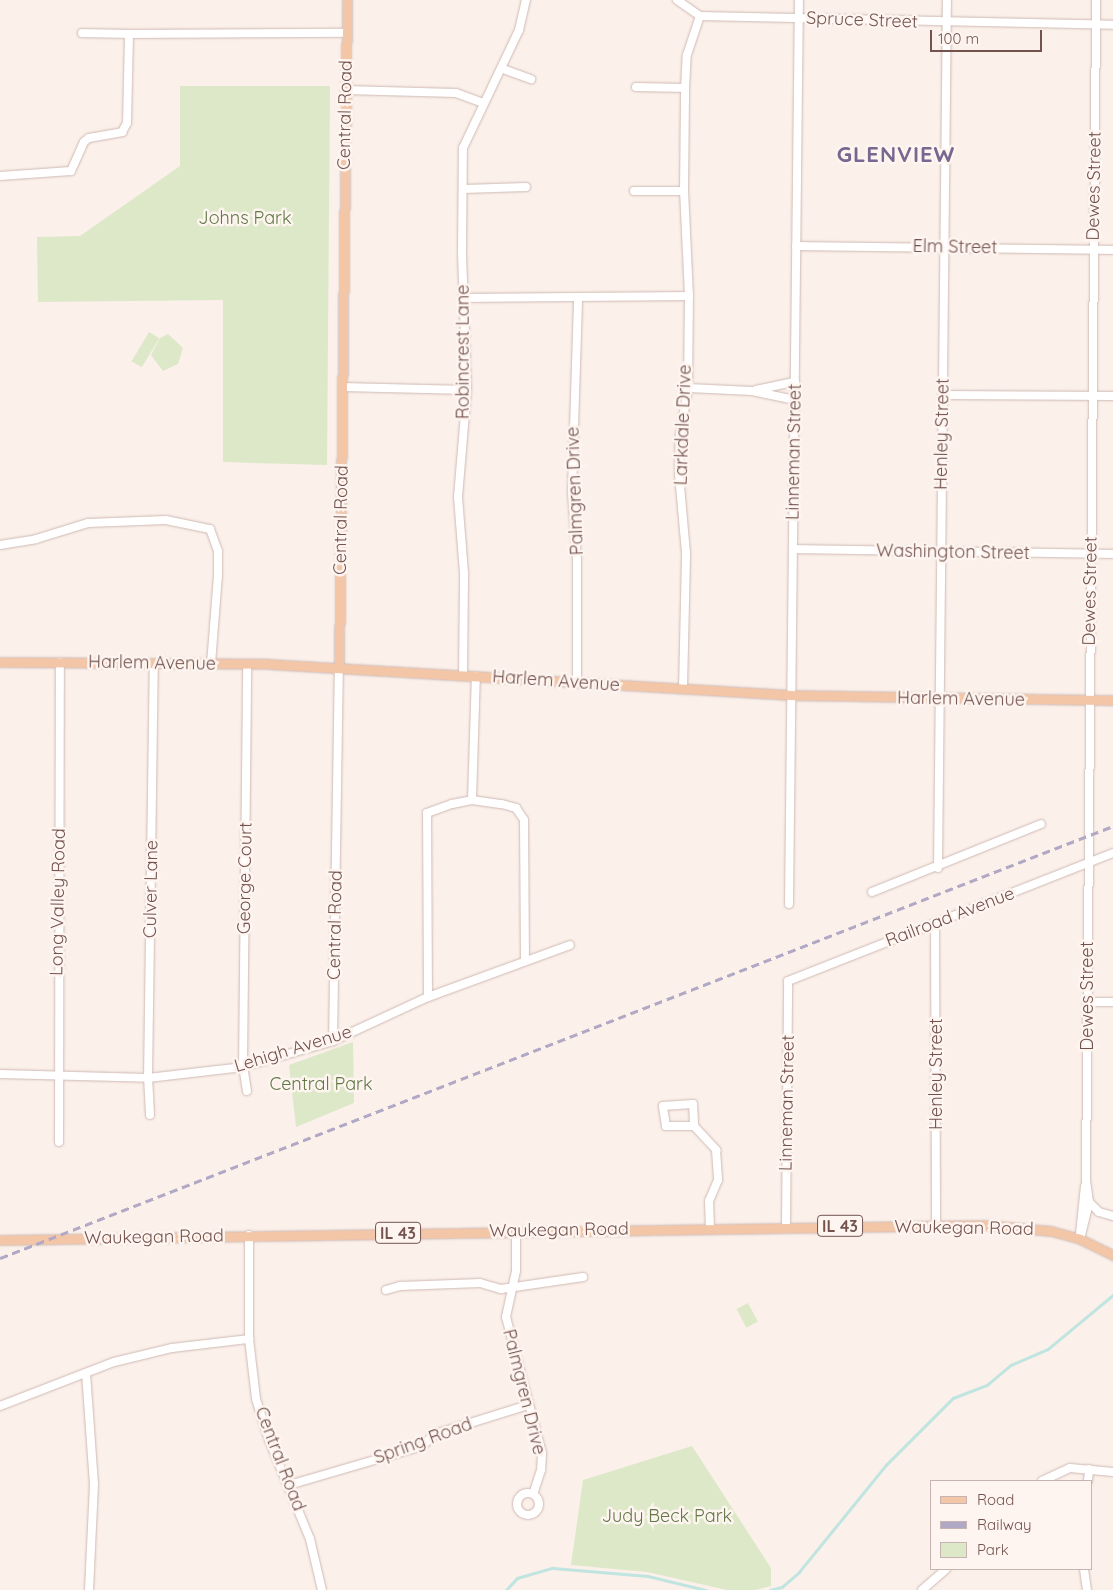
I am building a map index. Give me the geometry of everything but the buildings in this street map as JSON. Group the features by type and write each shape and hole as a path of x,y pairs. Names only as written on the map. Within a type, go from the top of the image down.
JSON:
{"main road":[{"name":"Central Road","path":"339,667 346,0"},
{"name":"Harlem Avenue","path":"0,662 247,664 339,667 792,695 940,699 1113,700"},
{"name":"Waukegan Road","path":"0,1240 710,1227 936,1226 1034,1228 1080,1239 1113,1255"}],"street":[{"name":"Robincrest Lane","path":"463,675 464,573 458,497 467,390 463,298 463,148 483,103 503,69 519,30 526,0"},
{"path":"678,0 700,16"},
{"name":"Linneman Street","path":"789,904 799,0"},
{"name":"Henley Street","path":"938,868 947,0"},
{"name":"Dewes Street","path":"1080,1239 1086,1181 1096,0"},
{"name":"Spruce Street","path":"700,16 947,23 1113,25"},
{"name":"Larkdale Drive","path":"682,689 686,553 679,475 680,436 688,388 689,296 684,191 685,88 687,55 700,16"},
{"path":"82,34 346,33"},
{"path":"0,176 71,171 84,142 89,138 122,132 127,122 129,34"},
{"path":"503,69 531,80"},
{"path":"636,87 685,88"},
{"path":"346,90 456,93 483,103"},
{"path":"464,189 526,187"},
{"path":"634,191 684,191"},
{"name":"Elm Street","path":"796,246 1113,250"},
{"path":"463,298 578,299 689,296"},
{"name":"Palmgren Drive","path":"577,683 577,559 572,442 578,299"},
{"path":"752,391 795,382"},
{"path":"342,387 467,390"},
{"path":"688,388 752,391 795,400"},
{"path":"943,395 1113,396"},
{"path":"0,545 36,539 88,523 166,520 210,529 218,551 211,664"},
{"name":"Washington Street","path":"793,549 1113,554"},
{"name":"Long Valley Road","path":"59,1142 56,1077 60,662"},
{"name":"Culver Lane","path":"150,1115 148,1078 154,663"},
{"name":"George Court","path":"247,664 243,1067 247,1091"},
{"name":"Central Road","path":"333,1041 339,667"},
{"path":"472,800 476,676"},
{"path":"428,997 427,813 472,800 516,808 524,820 525,960"},
{"path":"872,892 938,868 1041,824"},
{"name":"Railroad Avenue","path":"788,981 1113,853"},
{"name":"Henley Street","path":"935,922 936,1226"},
{"name":"Lehigh Avenue","path":"0,1074 148,1078 243,1067 333,1041 428,997 570,945"},
{"name":"Linneman Street","path":"786,1226 788,981"},
{"path":"1087,1002 1113,1002"},
{"path":"694,1126 666,1126 663,1106 693,1104 694,1126 711,1144 718,1156 718,1184 709,1202 710,1227"},
{"name":"Dewes Street","path":"1080,1239 1089,1202 1086,1181"},
{"path":"1089,1202 1099,1212 1113,1216"},
{"name":"Palmgren Drive","path":"516,1231 514,1286 506,1317 542,1453 541,1470 533,1494"},
{"name":"Central Road","path":"249,1235 249,1339 256,1399 269,1440 310,1539 322,1590"},
{"path":"386,1290 400,1286 480,1283 496,1289 583,1277"},
{"path":"0,1406 86,1373 147,1353 249,1339"},
{"path":"86,1373 94,1484 89,1590"},
{"name":"Spring Road","path":"289,1485 422,1446 435,1434 528,1405"},
{"path":"1088,1480 1089,1469"},
{"path":"1044,1480 1062,1470 1089,1469 1113,1472"},
{"path":"922,1590 945,1570"},
{"path":"1084,1570 1088,1590"}],"green space":[{"name":"Johns Park","path":"180,86 330,86 327,465 223,462 223,300 38,302 37,237 80,236 180,166"},
{"path":"149,332 159,338 142,367 131,361"},
{"path":"168,334 183,348 178,364 163,371 151,355 160,338"},
{"name":"Central Park","path":"353,1042 354,1103 296,1127 289,1065"},
{"path":"748,1303 758,1322 746,1328 737,1309"},
{"name":"Judy Beck Park","path":"692,1446 771,1568 771,1586 755,1590 727,1590 647,1572 571,1565 583,1480"}],"waterway":[{"path":"770,1590 782,1587 799,1572 886,1465 953,1398 987,1385 1011,1365 1048,1349 1113,1295"},
{"path":"506,1590 517,1578 553,1568 648,1576 706,1590"}],"railway":[{"path":"0,1258 1113,826"}],"district":[{"name":"GLENVIEW","path":"896,155"}]}
